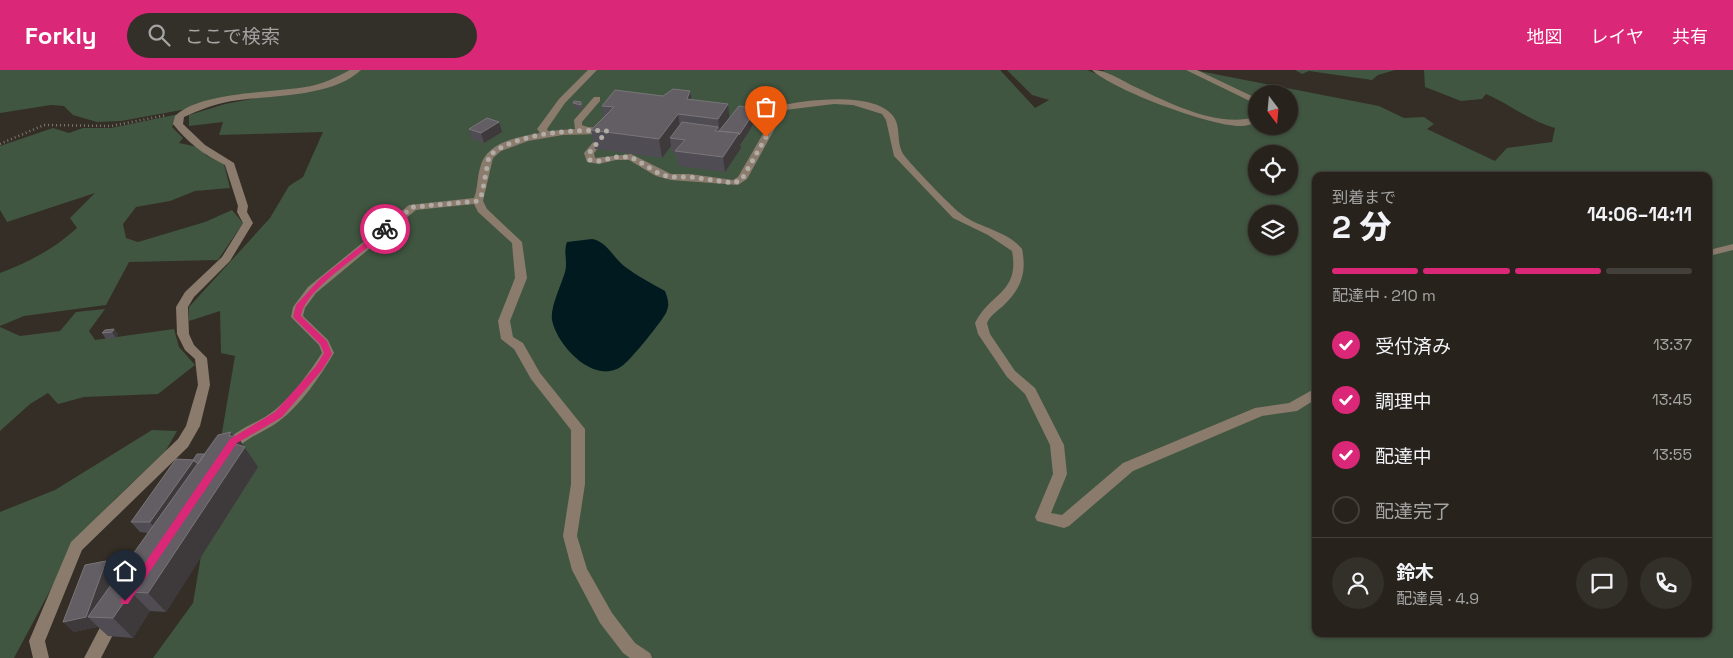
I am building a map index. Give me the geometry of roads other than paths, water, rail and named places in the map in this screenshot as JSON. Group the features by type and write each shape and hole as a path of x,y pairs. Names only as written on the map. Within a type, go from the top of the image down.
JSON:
{"street":[{"path":"40,658 37,641 76,546 183,442 193,426 204,385 201,358 189,346 183,334 182,307 188,295 226,259 248,224 242,212 243,206 229,163 210,155 178,124 180,116 190,110 216,103 326,85 357,70"},
{"path":"1096,70 1207,119 1233,124 1248,121"},
{"path":"1190,70 1248,97"},
{"path":"546,135 542,129 562,101 592,71"},
{"path":"585,130 578,127 577,122 597,99"},
{"path":"478,201 482,194 489,156 509,144 546,135 585,130 608,131 589,153 590,160 599,161 616,157 631,157 660,174 670,177 690,177 734,183 742,179 782,108 796,105 847,102 868,106 885,112 891,120 897,154 957,216 992,233 1017,249 1020,260 1016,284 984,317 981,323 984,334 1011,374 1030,391 1057,445 1060,474 1042,517 1064,522 1128,467 1260,411 1292,408 1312,396"},
{"path":"223,457 234,441 278,414 319,368 328,354 324,343 297,317 299,306 312,290 413,207 478,201"},
{"path":"478,201 482,210 517,242 521,278 504,321 507,339 519,346 536,376 578,429 578,484 570,536 580,570 606,618 628,648 644,658"},
{"path":"1712,252 1733,247"},
{"path":"92,658 119,609"}],"water":[{"path":"592,239 605,246 629,270 665,291 668,302 666,313 646,341 626,363 611,371 600,371 589,367 579,360 561,341 552,320 554,303 566,268 565,250 567,242"}]}
